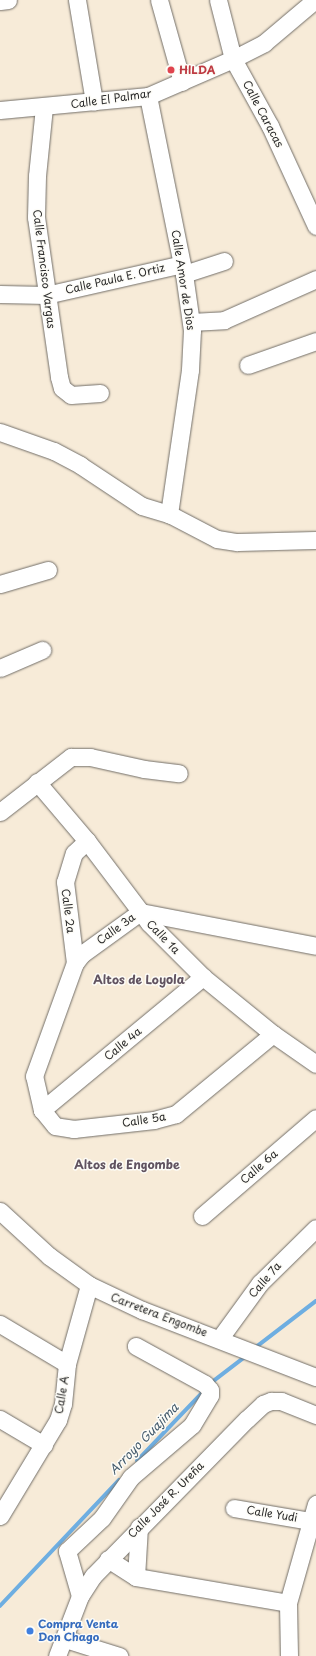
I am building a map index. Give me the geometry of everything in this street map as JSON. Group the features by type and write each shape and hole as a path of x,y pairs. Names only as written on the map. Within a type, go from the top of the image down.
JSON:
{"street":[{"path":"0,1 8,0"},
{"path":"77,0 94,102"},
{"path":"159,0 182,82"},
{"name":"Calle Caracas","path":"218,0 233,59 270,126 316,226"},
{"name":"Calle El Palmar","path":"0,110 148,96 233,59 264,43 315,0"},
{"name":"Calle Amor de Dios","path":"148,96 183,269 192,322 190,370 169,514"},
{"name":"Calle Francisco Vargas","path":"44,107 36,196 46,295 62,388 71,396 100,393"},
{"name":"Calle Paula E. Ortiz","path":"0,294 46,295 224,261"},
{"path":"192,322 224,320 316,279"},
{"path":"248,365 316,341"},
{"path":"0,432 54,451 80,465 142,506 169,514 217,539 237,542 316,540"},
{"path":"0,584 48,570"},
{"path":"0,668 42,650"},
{"path":"0,812 71,757 90,757 179,774"},
{"name":"Calle 1a","path":"37,782 87,841 140,912 203,977 273,1034 316,1064"},
{"name":"Calle 2a","path":"75,963 65,882 74,853 87,841"},
{"name":"Calle 3a","path":"42,1110 34,1076 75,963 82,954 140,912 316,946"},
{"name":"Calle 4a","path":"42,1110 203,977"},
{"name":"Calle 5a","path":"42,1110 55,1126 74,1129 154,1120 176,1114 273,1034"},
{"name":"Calle 6a","path":"202,1216 316,1118"},
{"name":"Carretera Engombe","path":"0,1211 49,1256 89,1285 142,1310 220,1338 316,1377"},
{"name":"Calle 7a","path":"220,1338 260,1283 316,1228"},
{"name":"Calle A","path":"0,1516 58,1420 63,1404 67,1364 89,1285"},
{"path":"0,1324 67,1364"},
{"path":"80,1596 67,1551 102,1518 131,1476 192,1425 209,1399 208,1387 136,1346"},
{"name":"Calle José R. Ureña","path":"57,1656 65,1639 80,1596 108,1559 263,1404 271,1401 281,1401 316,1415"},
{"path":"0,1419 44,1445"},
{"path":"289,1656 288,1603 310,1520 316,1504"},
{"name":"Calle Yudi","path":"234,1508 310,1520"},
{"path":"136,1577 139,1527"},
{"path":"108,1559 136,1577 288,1603"},
{"path":"65,1639 119,1656"}],"waterway":[{"name":"Arroyo Guajima","path":"255,1348 316,1301"},
{"name":"Arroyo Guajima","path":"211,1383 246,1356"},
{"name":"Arroyo Guajima","path":"137,1461 203,1392"},
{"name":"Arroyo Guajima","path":"0,1606 119,1480"}],"place":[{"name":"HILDA","path":"171,70"},
{"name":"Compra Venta Don Chago","path":"30,1631"}],"district":[{"name":"Altos de Loyola","path":"139,980"},
{"name":"Altos de Engombe","path":"127,1165"}]}
